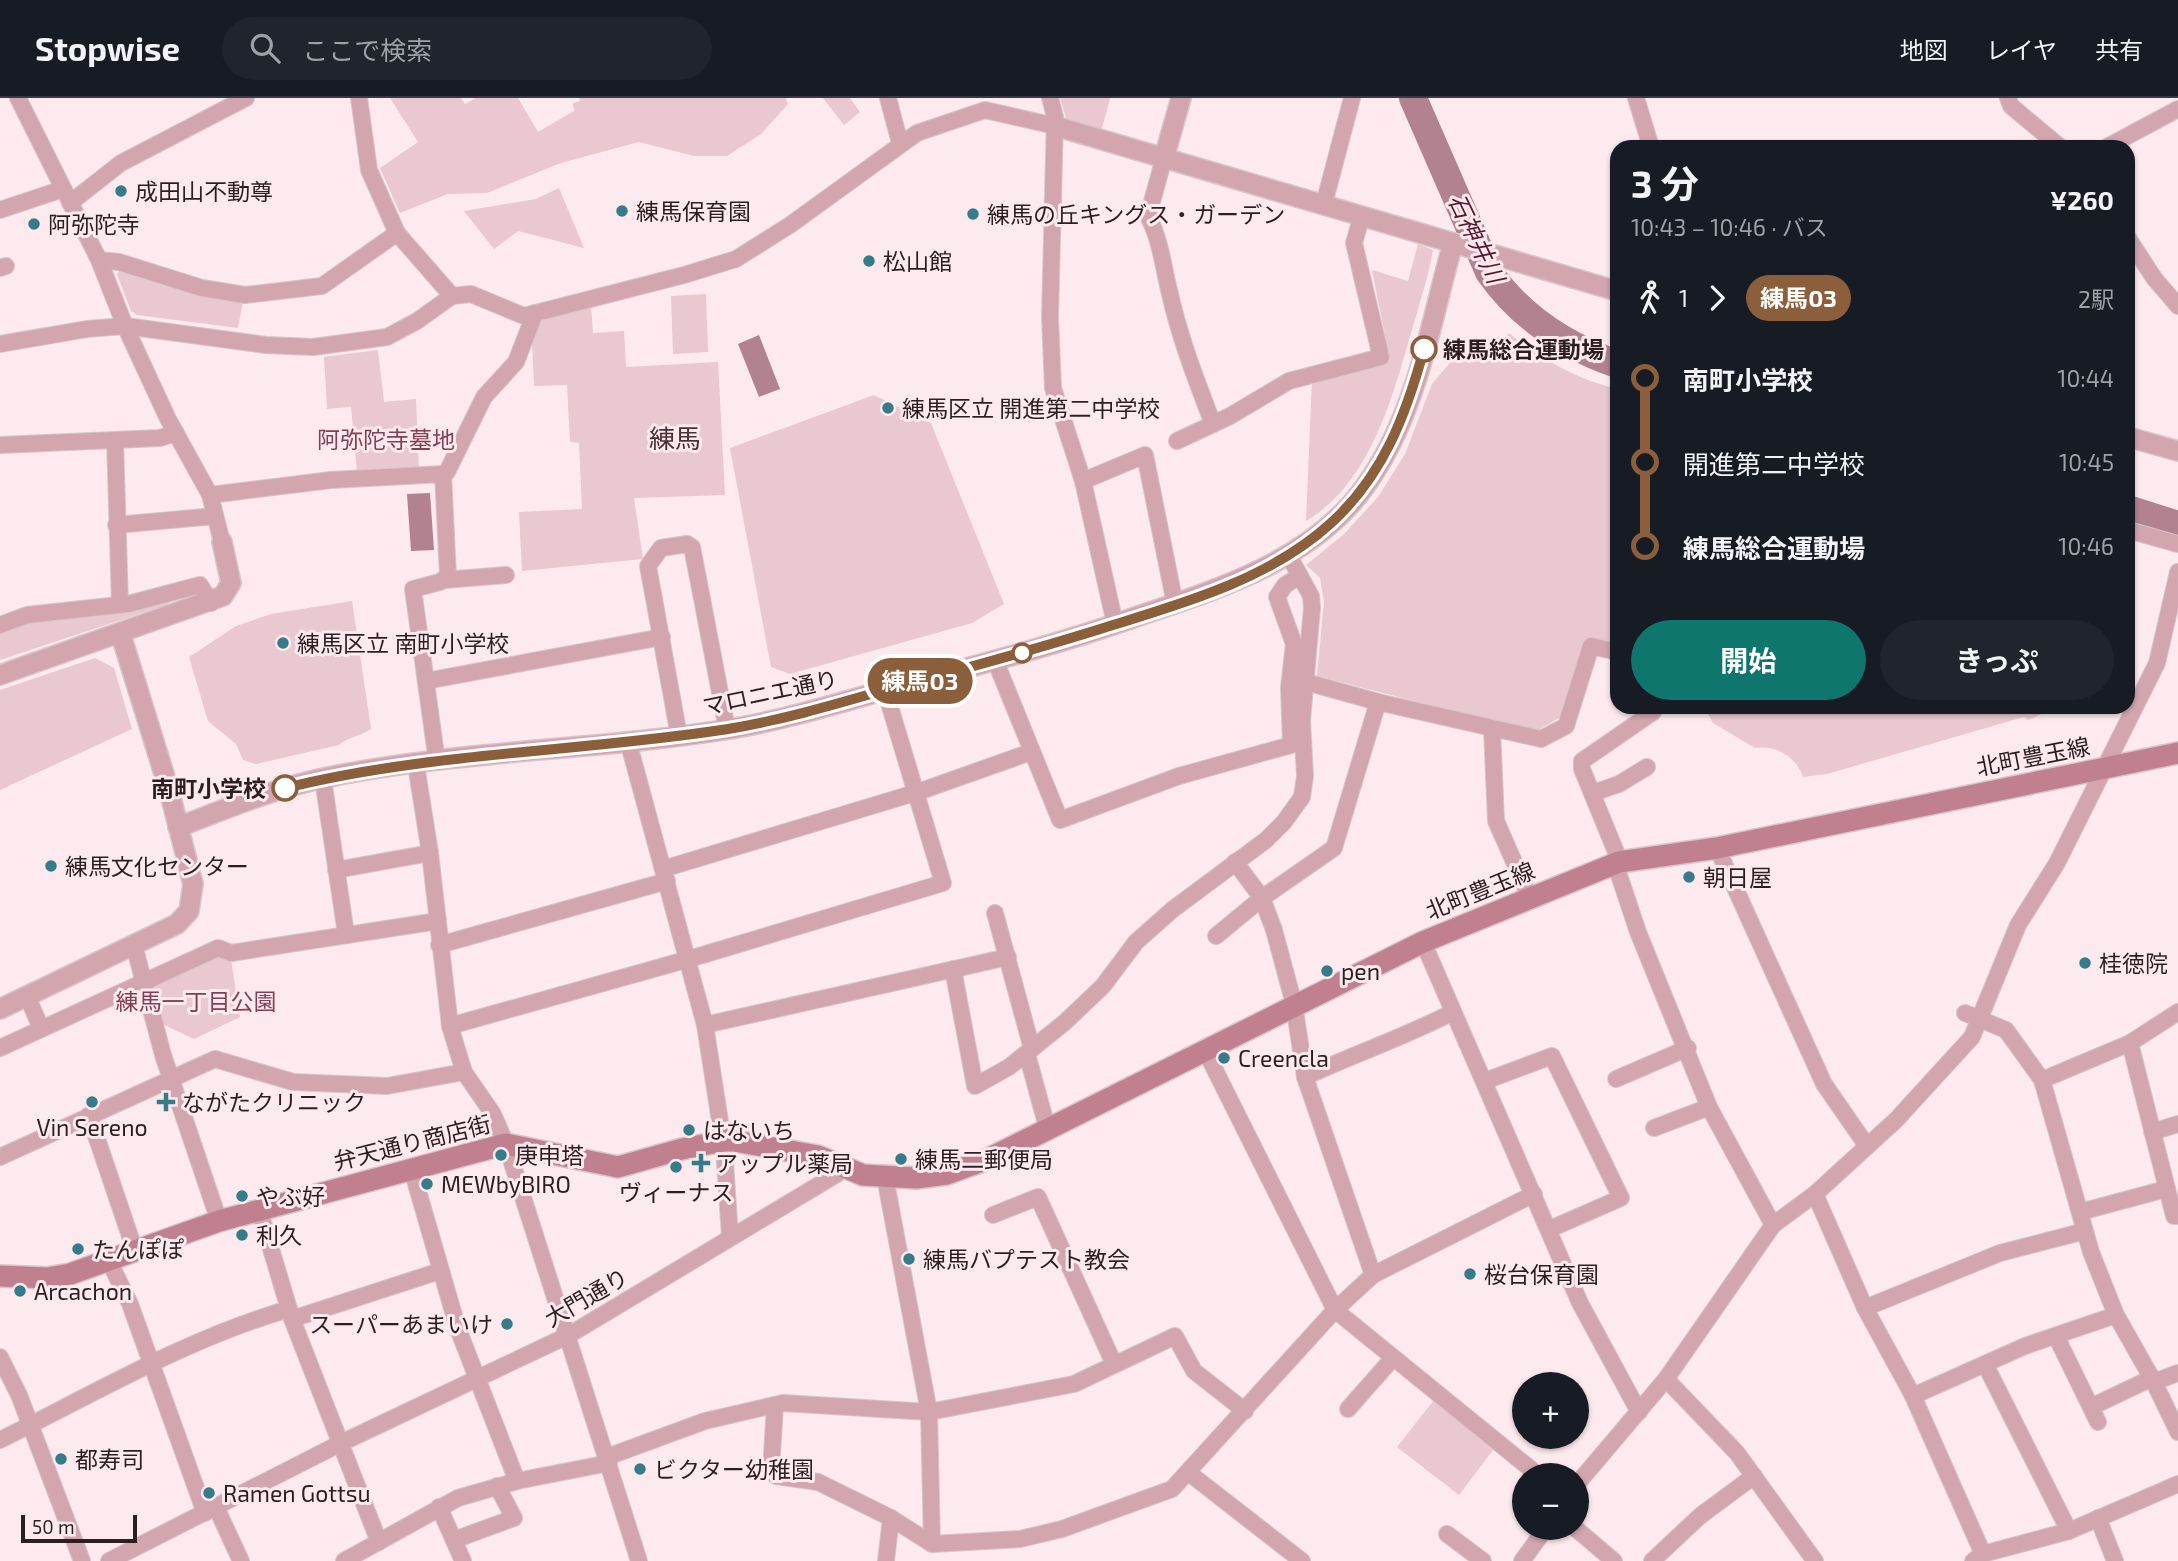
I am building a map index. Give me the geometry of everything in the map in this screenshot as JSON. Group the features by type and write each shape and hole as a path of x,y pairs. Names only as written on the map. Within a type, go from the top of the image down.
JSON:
{"main road":[{"name":"北町豊玉線","path":"842,1166 863,1175 916,1178 947,1174 988,1158 1423,942 1619,862 1717,848 2178,753"},
{"name":"弁天通り商店街","path":"0,1276 47,1278 109,1261 259,1209 506,1144 618,1167 723,1140 787,1149 842,1166"}],"street":[{"path":"0,675 211,603 230,588 230,577 210,495 176,433 125,326 99,260 18,98"},
{"path":"0,210 66,196 121,163 246,98"},
{"path":"359,98 369,170 397,233 452,296"},
{"path":"888,98 900,143"},
{"path":"1050,98 1055,126 1051,365 1053,388 1083,481 1115,624"},
{"path":"1181,98 1148,216 1159,237 1170,295 1191,368 1213,424"},
{"path":"1324,204 1352,98"},
{"path":"1636,98 1649,140"},
{"path":"2008,98 2027,120 2051,140"},
{"path":"2120,140 2178,108"},
{"path":"0,344 87,329 125,326 266,345 313,347 397,333 452,296 471,294 524,316 736,259 790,225 916,133 985,110 1055,126 1610,289"},
{"path":"1177,441 1289,381 1381,357 1354,243 1362,215"},
{"path":"99,260 202,288 245,295 322,286 397,233"},
{"name":"マロニエ通り","path":"178,827 280,789 323,779 437,762 679,736 776,720 1115,624 1248,576 1289,556 1351,503 1368,482 1395,437 1414,387 1457,244"},
{"path":"2135,249 2154,278 2178,306"},
{"path":"210,495 331,480 447,472 484,397 516,362 534,313"},
{"path":"0,445 160,438 176,433"},
{"path":"2135,439 2178,451"},
{"path":"115,440 120,604"},
{"path":"1083,481 1145,455 1175,604"},
{"path":"443,474 448,572 444,580"},
{"path":"116,525 215,516"},
{"path":"2135,532 2178,544"},
{"path":"679,736 649,566 661,548 687,544 692,547 727,729"},
{"path":"953,970 975,1086 1030,1051 1103,986 1136,943 1172,910 1266,840 1284,822 1302,797 1302,720 1312,608 1311,596 1289,556"},
{"path":"2135,705 2157,663 2178,572"},
{"path":"437,762 413,589 444,580 506,575"},
{"path":"995,660 1060,820 1179,776 1291,744 1289,687 1294,644 1277,597 1284,585 1300,576"},
{"path":"0,625 27,615 120,604 200,585 211,603"},
{"path":"0,1009 177,924 189,911 193,884 121,635"},
{"path":"426,681 662,637"},
{"path":"1306,682 1378,702 1541,739 1566,726 1591,646 1610,650"},
{"path":"450,1026 689,959 943,883 918,792 885,690"},
{"path":"1216,936 1262,898 1334,848 1378,702"},
{"path":"1651,714 1582,761 1619,862 1618,871 1638,932 1688,1048 1709,1107 1773,1225"},
{"path":"1589,1470 1666,1378 1773,1225 1815,1194 1896,1120 1972,1037 1973,1015 2018,925 2057,863 2131,714"},
{"path":"1492,729 1496,821 1530,898"},
{"path":"628,741 705,1025 723,1140 730,1237"},
{"path":"439,945 665,875 1031,752"},
{"path":"416,765 430,853 450,1026 464,1072 493,1114 506,1144 639,1561"},
{"path":"1593,793 1619,783 1647,767"},
{"path":"323,779 346,934"},
{"path":"1717,848 1824,1084 1867,1146"},
{"path":"336,870 430,853"},
{"path":"1235,862 1262,898 1294,1004 1305,1077 1373,1275"},
{"path":"995,913 1047,1127"},
{"path":"0,1048 218,948 231,953 438,921"},
{"path":"1423,942 1580,1303 1639,1412"},
{"path":"134,945 172,1079 219,1221"},
{"path":"705,1025 1007,957"},
{"path":"27,996 41,1028"},
{"path":"1305,1077 1414,1032 1453,1012"},
{"path":"2042,1080 2130,1043 2178,1012"},
{"path":"1973,1015 2006,1030 2042,1080 2085,1231 2116,1315 2153,1380 2178,1432"},
{"path":"2130,1043 2166,1189 2174,1216 2178,1216"},
{"path":"1616,1079 1688,1048"},
{"path":"1205,1051 1335,1310 1523,1463"},
{"path":"1485,1081 1552,1056 1621,1198 1550,1229"},
{"path":"0,1157 215,1059 293,1082 387,1086 464,1072"},
{"path":"1654,1128 1709,1107"},
{"path":"89,1115 135,1251"},
{"path":"2152,1132 2178,1124"},
{"name":"大門通り","path":"109,1561 340,1444 569,1335 837,1174 842,1166"},
{"path":"412,1170 440,1271 477,1380 517,1481"},
{"path":"885,1177 929,1412 932,1544"},
{"path":"2080,1212 2166,1189"},
{"path":"775,1405 771,1471 776,1476 818,1482 891,1518 932,1544 1020,1539 1062,1529 1172,1489 1189,1474 1335,1310 1373,1275 1534,1194"},
{"path":"1815,1194 1865,1308 1913,1396 1978,1558 2069,1531 2174,1492"},
{"path":"993,1215 1038,1197 1114,1364"},
{"path":"259,1209 291,1314 379,1542"},
{"path":"1865,1308 2000,1253 2085,1231"},
{"path":"109,1261 130,1304 210,1510 241,1561"},
{"path":"0,1440 152,1365 255,1319 291,1314 440,1271"},
{"path":"1913,1396 1985,1364 2116,1315"},
{"path":"344,1561 439,1507 497,1486 608,1460 705,1421 775,1405 929,1412 1074,1384 1175,1336 1194,1371 1245,1411"},
{"path":"2056,1336 2094,1415 2153,1380 2178,1373"},
{"path":"0,1357 30,1425 82,1561"},
{"path":"1348,1409 1393,1358"},
{"path":"1985,1364 2069,1531"},
{"path":"1666,1378 1755,1476 1815,1561"},
{"path":"1189,1474 1301,1561"},
{"path":"1652,1561 1700,1516 1755,1476"},
{"path":"454,1540 514,1518 497,1486"},
{"path":"439,1507 463,1561"},
{"path":"886,1561 891,1518"},
{"path":"2098,1518 2115,1561"},
{"path":"1447,1534 1483,1561"},
{"path":"1522,1561 1537,1540"},
{"path":"1589,1540 1614,1561"}],"green space":[{"path":"390,98 461,98 465,104 476,98 518,98 538,132 574,111 573,103 580,101 579,98 786,98 788,104 761,134 727,156 694,156 639,142 561,163 487,193 448,194 400,213 380,168 418,142"},
{"path":"823,98 850,98 860,112 844,125"},
{"path":"1060,98 1110,98 1101,132 1067,121"},
{"path":"559,188 584,248 518,231 494,249 464,211 536,199"},
{"path":"1418,244 1433,250 1429,271 1386,411 1375,438 1347,485 1328,505 1306,521 1312,379 1390,360 1372,270 1408,281"},
{"path":"120,270 243,301 238,328 137,315 131,311 117,274"},
{"path":"706,294 708,352 673,354 671,296"},
{"path":"591,305 593,333 624,331 626,367 718,362 725,495 634,498 643,559 522,571 519,512 582,509 579,443 570,442 567,385 534,386 532,342 542,320"},
{"name":"練馬総合運動場","path":"1509,333 1560,367 1610,387 1610,641 1590,637 1561,717 1535,732 1317,676 1324,602 1320,578 1306,565 1344,534 1378,497 1405,454 1432,384 1454,358 1480,338 1492,355"},
{"name":"阿弥陀寺墓地","path":"378,350 384,402 416,399 419,469 357,472 351,407 327,409 324,357"},
{"path":"874,395 931,423 1004,604 972,623 790,674 771,667 730,448"},
{"path":"168,601 169,604 0,660 0,630 12,624"},
{"path":"352,601 371,729 339,745 256,764 243,760 236,744 208,721 189,657 236,626 271,614"},
{"path":"95,658 114,668 132,729 0,790 0,690"},
{"path":"1708,714 2041,714 2028,720 2024,717 1827,774 1803,777 1796,763 1778,750 1755,748 1713,723"},
{"name":"練馬一丁目公園","path":"218,955 231,960 240,1017 194,1039 160,1023 150,985"},
{"path":"1434,1400 1493,1450 1459,1495 1397,1447"}],"shaded area":[{"path":"759,335 780,389 759,397 738,344"},
{"path":"430,493 434,550 411,551 407,494"}],"waterway":[{"name":"石神井川","path":"1413,98 1489,272 1530,317 1562,339 1610,361"},
{"name":"石神井川","path":"2135,511 2178,525"}],"bus line":[{"name":"練馬03","path":"285,788 323,779 480,756 679,736 776,720 1069,639 1175,604 1248,576 1289,556 1311,540 1351,503 1368,482 1395,437 1414,387 1424,349"}],"place":[{"name":"成田山不動尊","path":"121,191"},
{"name":"練馬保育園","path":"622,211"},
{"name":"練馬の丘キングス・ガーデン","path":"973,214"},
{"name":"阿弥陀寺","path":"34,224"},
{"name":"松山館","path":"869,261"},
{"name":"練馬総合運動場","path":"1424,349"},
{"name":"練馬区立 開進第二中学校","path":"888,408"},
{"name":"練馬区立 南町小学校","path":"283,643"},
{"name":"南町小学校","path":"285,788"},
{"name":"練馬文化センター","path":"51,866"},
{"name":"朝日屋","path":"1689,877"},
{"name":"桂徳院","path":"2085,963"},
{"name":"pen","path":"1327,971"},
{"name":"Creencla","path":"1224,1058"},
{"name":"Vin Sereno","path":"92,1102"},
{"name":"ながたクリニック","path":"166,1102"},
{"name":"はないち","path":"689,1130"},
{"name":"庚申塔","path":"501,1155"},
{"name":"練馬二郵便局","path":"901,1159"},
{"name":"アップル薬局","path":"701,1163"},
{"name":"ヴィーナス","path":"676,1167"},
{"name":"MEWbyBIRO","path":"427,1184"},
{"name":"やぶ好","path":"242,1196"},
{"name":"利久","path":"242,1235"},
{"name":"たんぽぽ","path":"78,1249"},
{"name":"練馬バプテスト教会","path":"909,1259"},
{"name":"桜台保育園","path":"1470,1274"},
{"name":"Arcachon","path":"20,1291"},
{"name":"スーパーあまいけ","path":"507,1324"},
{"name":"都寿司","path":"61,1459"},
{"name":"ビクター幼稚園","path":"640,1469"},
{"name":"Ramen Gottsu","path":"209,1493"}],"district":[{"name":"練馬","path":"675,437"}]}
